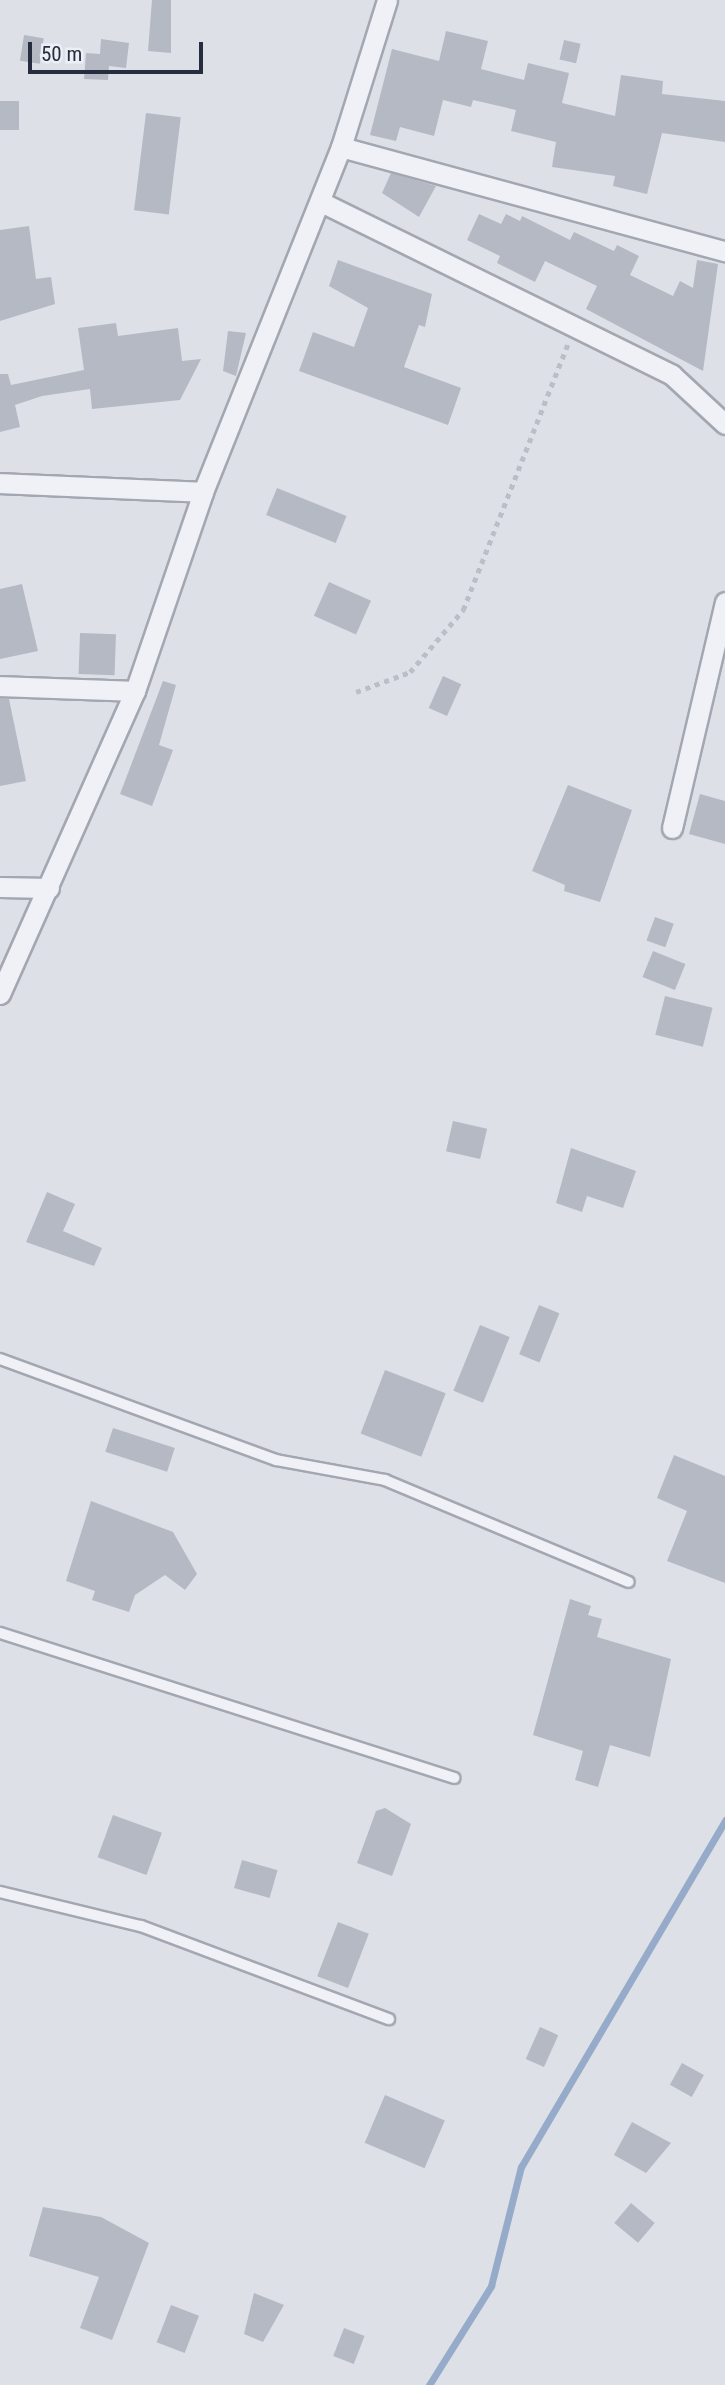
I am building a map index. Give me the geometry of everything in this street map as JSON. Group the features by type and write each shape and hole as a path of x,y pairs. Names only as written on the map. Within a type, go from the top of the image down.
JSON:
{"street":[{"path":"0,995 50,888 135,691 204,492 341,148 383,1"},
{"path":"341,148 725,251"},
{"path":"321,202 671,375 725,424"},
{"path":"0,483 204,492"},
{"path":"671,828 725,602"},
{"path":"0,686 135,691"},
{"path":"0,887 50,888"}],"lane":[{"path":"0,1359 276,1460 385,1480 629,1582"},
{"path":"0,1633 454,1778"},
{"path":"0,1892 141,1926 389,2019"}],"path":[{"path":"356,692 410,672 463,610 575,327"}],"building":[{"path":"152,0 171,0 171,53 148,51"},
{"path":"446,31 488,41 481,69 524,80 528,63 569,73 562,103 615,116 621,75 663,81 662,94 725,101 725,142 662,133 647,194 613,186 615,176 552,167 556,142 511,131 516,110 473,100 471,107 443,100 434,136 400,127 396,141 370,135 392,49 439,61"},
{"path":"24,35 44,38 40,64 20,61"},
{"path":"101,39 129,43 126,68 109,66 108,80 84,79 86,53 100,54"},
{"path":"564,40 581,44 576,63 560,59"},
{"path":"0,101 19,101 19,130 0,130"},
{"path":"146,113 181,117 169,215 134,210"},
{"path":"391,173 436,186 419,217 382,193"},
{"path":"479,214 501,224 506,214 520,221 522,216 570,240 574,232 614,251 617,245 639,256 630,275 673,296 680,281 693,288 697,260 718,264 703,371 586,309 597,286 545,261 535,282 497,263 500,256 467,240"},
{"path":"29,226 36,279 51,277 55,304 0,321 0,230"},
{"path":"338,260 432,294 425,327 419,325 404,367 461,388 448,425 299,371 313,332 354,347 368,308 329,286"},
{"path":"116,323 118,336 178,328 182,361 201,359 180,400 92,409 90,389 42,396 15,405 20,427 0,432 0,374 8,374 11,385 84,370 78,328"},
{"path":"228,331 246,333 236,376 223,371"},
{"path":"277,488 347,516 336,543 266,515"},
{"path":"329,582 371,601 356,635 314,616"},
{"path":"22,584 38,651 0,659 0,589"},
{"path":"80,633 116,634 115,675 79,674"},
{"path":"443,676 461,684 447,716 429,708"},
{"path":"163,681 176,685 159,745 173,750 152,806 120,794"},
{"path":"0,698 9,699 26,781 0,786"},
{"path":"568,785 632,810 600,902 564,891 565,885 532,871"},
{"path":"700,794 725,801 725,844 689,834"},
{"path":"655,917 674,924 665,947 646,940"},
{"path":"653,951 685,964 675,990 643,977"},
{"path":"665,996 713,1008 703,1047 655,1035"},
{"path":"453,1121 487,1129 480,1159 446,1151"},
{"path":"571,1148 636,1171 623,1208 587,1196 582,1212 556,1203"},
{"path":"47,1192 75,1204 63,1231 102,1248 94,1266 26,1242"},
{"path":"539,1305 559,1313 540,1362 519,1354"},
{"path":"480,1325 510,1337 483,1403 453,1391"},
{"path":"385,1370 446,1393 421,1457 361,1433"},
{"path":"113,1428 175,1448 167,1472 105,1452"},
{"path":"674,1455 725,1476 725,1583 667,1561 687,1511 657,1498"},
{"path":"91,1501 173,1532 197,1574 185,1590 165,1575 135,1595 129,1612 92,1600 95,1591 66,1581"},
{"path":"570,1599 591,1606 588,1615 602,1619 597,1637 671,1659 650,1757 610,1745 598,1787 575,1780 583,1751 533,1735"},
{"path":"385,1808 411,1824 392,1876 357,1863 376,1811"},
{"path":"113,1815 162,1833 146,1875 98,1857"},
{"path":"242,1860 278,1870 270,1898 234,1888"},
{"path":"338,1922 369,1934 348,1988 317,1976"},
{"path":"540,2027 558,2035 544,2067 526,2059"},
{"path":"682,2063 704,2075 692,2097 670,2085"},
{"path":"385,2095 445,2120 425,2168 365,2143"},
{"path":"632,2122 671,2143 646,2173 614,2155"},
{"path":"631,2203 655,2223 638,2243 614,2223"},
{"path":"43,2207 101,2217 149,2243 112,2340 80,2328 99,2277 29,2256"},
{"path":"254,2293 284,2305 263,2342 244,2334"},
{"path":"171,2305 199,2316 185,2353 157,2342"},
{"path":"344,2328 365,2336 354,2364 333,2356"}],"waterway":[{"path":"429,2385 491,2286 521,2167 725,1820"}]}
